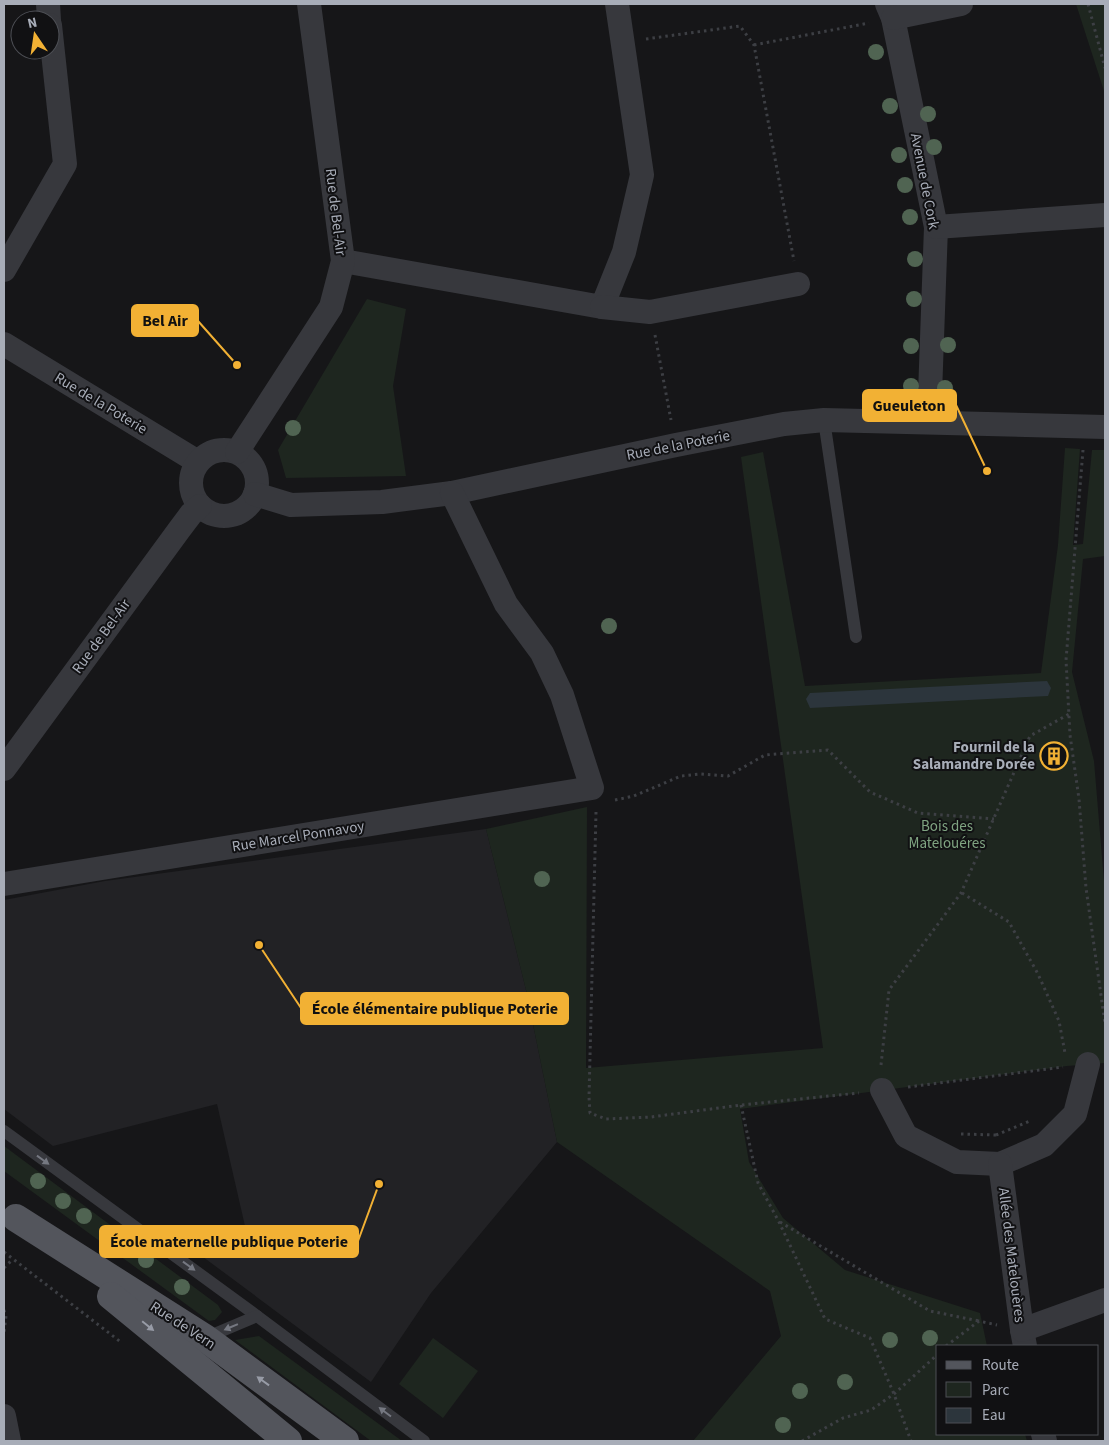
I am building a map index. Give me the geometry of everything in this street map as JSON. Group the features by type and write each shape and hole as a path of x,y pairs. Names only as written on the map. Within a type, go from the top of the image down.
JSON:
{"main road":[{"name":"Rue de Vern","path":"10,1213 205,1338 345,1441"},
{"name":"Rue de Vern","path":"10,1213 288,1441"}],"street":[{"name":"Rue de Bel-Air","path":"237,452 331,307 343,261 309,4"},
{"path":"602,308 624,252 642,175 618,4"},
{"path":"890,11 961,4"},
{"name":"Avenue de Cork","path":"890,11 936,227 929,422"},
{"path":"4,270 65,164 54,60"},
{"path":"936,227 1105,215"},
{"path":"343,261 602,308 650,312 798,284"},
{"name":"Rue de la Poterie","path":"4,344 198,462"},
{"name":"Rue de la Poterie","path":"255,494 291,505 382,502 452,493 676,445 784,424 824,420 1095,426"},
{"path":"216,450 237,452 249,461 256,474 255,494 250,504 241,511 230,515 209,512 200,506 194,498 191,479 193,470 206,455 216,450"},
{"path":"452,493 506,604 542,653 562,695 594,796"},
{"name":"Rue de Bel-Air","path":"4,769 185,522 200,506"},
{"name":"Rue Marcel Ponnavoy","path":"4,884 594,796"},
{"path":"877,1085 906,1136 957,1162 1000,1164 1044,1145 1075,1114 1078,1065"},
{"name":"Allée des Matelouères","path":"1000,1164 1024,1338"},
{"path":"1024,1338 1105,1300"},
{"path":"4,1416 9,1441"}],"lane":[{"path":"824,420 856,637"},
{"path":"4,1132 257,1316 424,1441"},
{"path":"205,1338 257,1316"}],"path":[{"path":"1088,4 1105,68"},
{"path":"754,45 890,11"},
{"path":"623,42 740,26 754,45 798,284"},
{"path":"650,312 676,445"},
{"path":"1095,426 1066,660 1070,735 1079,798 1086,888 1105,1012 1105,1024"},
{"path":"994,819 918,813 870,792 828,750 765,755 728,776 700,774 681,776 634,796 594,796 591,1049 588,1097 590,1114 606,1120 651,1117 741,1106 877,1085 889,990 962,893 1030,736 1069,714"},
{"path":"962,893 1009,922 1038,974 1078,1065"},
{"path":"1064,1074 1078,1065"},
{"path":"915,1095 913,1086 1078,1065"},
{"path":"741,1106 758,1183 779,1222 824,1318 870,1338 894,1394 911,1441"},
{"path":"960,1134 996,1135 1030,1121 1036,1115"},
{"path":"996,1135 1000,1164"},
{"path":"779,1222 930,1311 979,1321 1024,1338"},
{"path":"4,1268 13,1259"},
{"path":"4,1310 6,1316 4,1333"},
{"path":"947,1345 979,1321"},
{"path":"802,1441 843,1418 870,1410 894,1394 936,1356"}],"shaded area":[{"path":"486,829 526,990 557,1142 431,1293 371,1382 187,1245 245,1226 217,1104 53,1146 4,1109 4,900 105,881"}],"green space":[{"path":"1076,4 1105,4 1105,94"},
{"path":"367,299 406,309 393,386 406,476 286,478 278,450"},
{"name":"Bois des Matelouéres","path":"1065,448 1080,449 1073,545 1083,544 1092,450 1105,450 1105,556 1083,559 1072,672 1094,761 1105,893 1105,1063 1067,1066 740,1109 749,1162 783,1218 845,1270 980,1313 987,1345 936,1345 936,1435 1025,1435 1027,1441 693,1441 781,1336 770,1291 557,1142 526,990 486,829 587,807 586,1068 823,1048 741,457 763,452 805,686 1041,673 1058,545"},
{"path":"4,1146 218,1305 222,1312 215,1320 209,1321 4,1171"},
{"path":"259,1336 402,1441 371,1441 235,1340"},
{"path":"433,1338 478,1371 443,1418 399,1384"}],"water":[{"path":"1047,681 1051,688 1048,696 810,708 806,699 810,693"}],"place":[{"name":"Bel Air","path":"237,365"},
{"name":"Gueuleton","path":"987,471"},
{"name":"Fournil de la Salamandre Dorée","path":"1054,756"},
{"name":"École élémentaire publique Poterie","path":"259,945"},
{"name":"École maternelle publique Poterie","path":"379,1184"}]}
